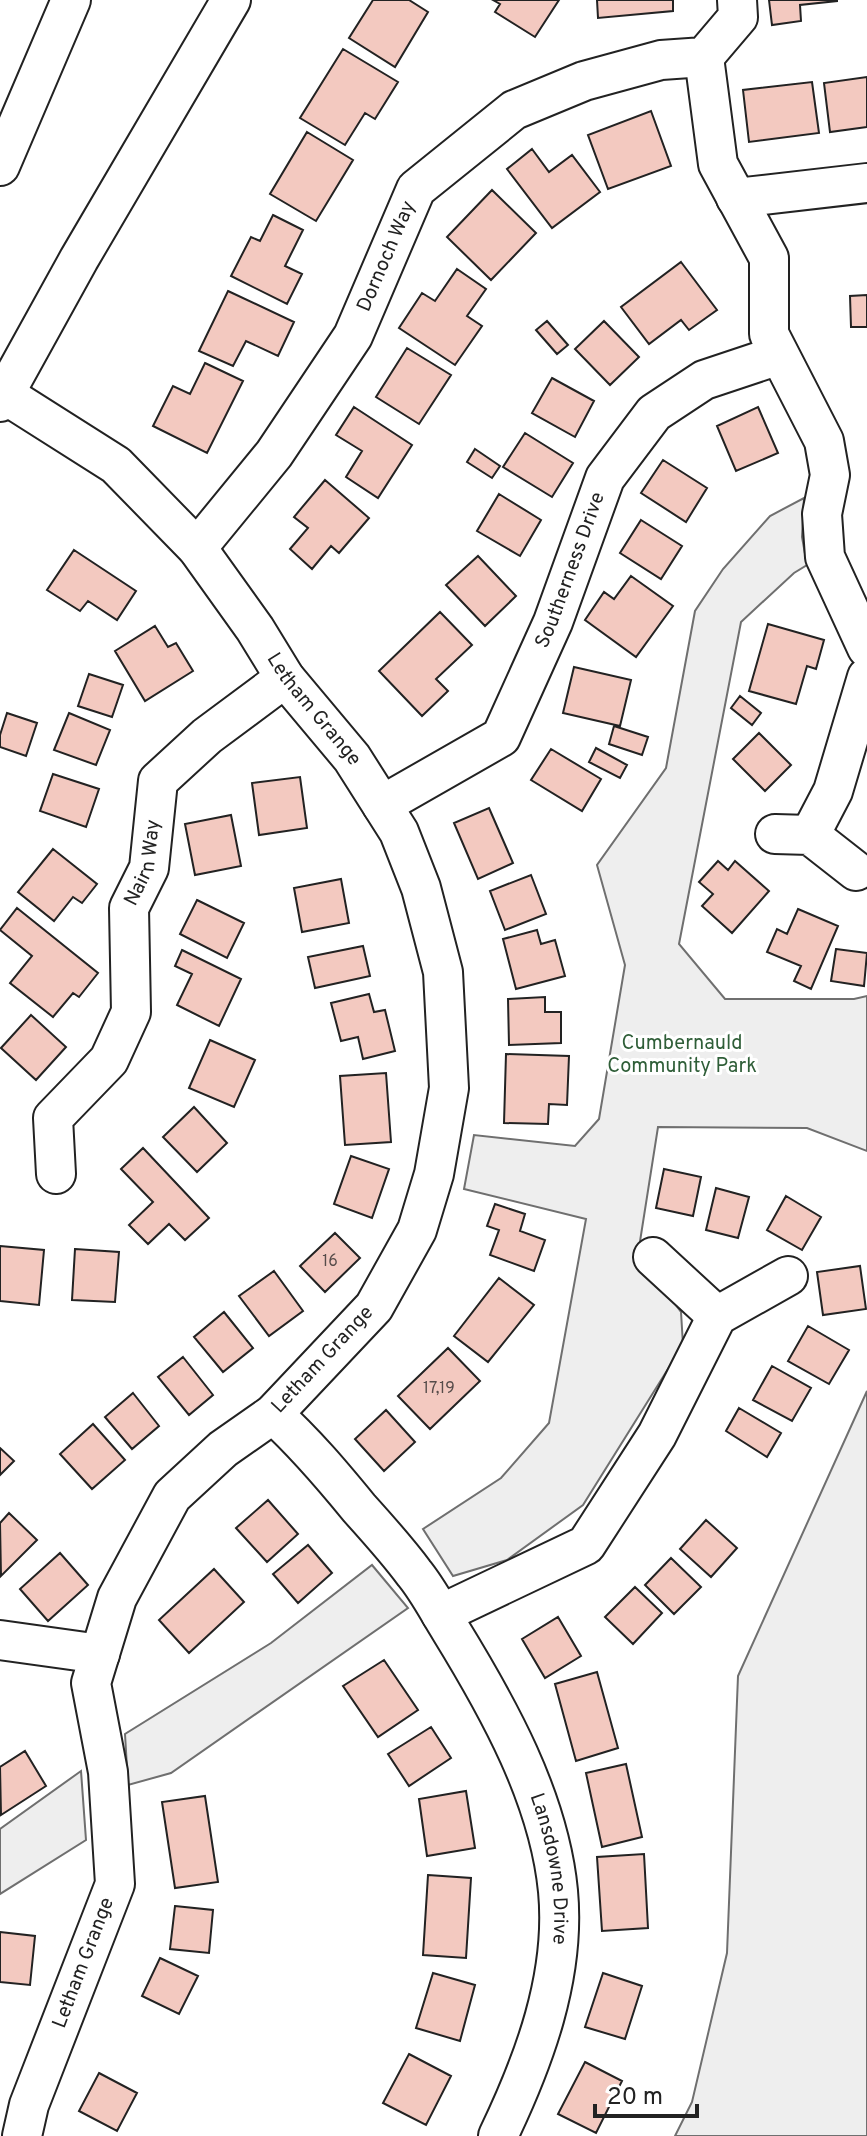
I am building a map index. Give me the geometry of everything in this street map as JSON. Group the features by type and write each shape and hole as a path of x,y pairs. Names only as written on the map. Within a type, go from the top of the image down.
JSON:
{"street":[{"path":"0,166 71,0"},
{"path":"2,398 79,259 231,0"},
{"path":"737,0 738,17 704,57 718,164 769,258 769,334 824,441 830,475 822,514 825,557 867,648"},
{"name":"Dornoch Way","path":"197,548 274,454 353,336 416,189 514,110 584,81 661,60 704,57"},
{"path":"736,198 867,183"},
{"name":"Southerness Drive","path":"382,805 501,737 553,622 605,478 654,413 704,380 779,355"},
{"name":"Letham Grange","path":"2,398 116,465 197,548 255,629 285,678 352,758 399,832 421,888 443,972 449,1088 434,1174 417,1230 374,1307 273,1414 223,1449 172,1496 117,1598 91,1683 108,1772 115,1884 29,2105 22,2136"},
{"path":"856,871 793,834 833,791 867,677"},
{"name":"Nairn Way","path":"56,1174 53,1118 109,1060 131,1012 129,908 149,868 158,781 207,736 285,678"},
{"path":"653,1257 717,1316"},
{"path":"441,1614 586,1545 657,1435 717,1316 788,1276"},
{"name":"Lansdowne Drive","path":"273,1414 305,1443 416,1574 506,1727 527,1775 550,1847 558,1892 556,1959 546,2012 526,2077 498,2136"},
{"path":"0,1640 100,1654"}],"green space":[{"name":"Cumbernauld Community Park","path":"804,498 802,537 807,565 794,573 741,622 679,944 725,999 854,999 867,996 867,1151 807,1128 658,1127 638,1254 681,1312 683,1345 583,1505 507,1560 453,1576 423,1529 501,1478 549,1423 586,1219 464,1189 474,1135 575,1146 599,1119 625,965 597,865 666,768 695,611 723,569 770,516"},
{"path":"867,1391 867,2136 675,2136 692,2102 727,1953 738,1676"},
{"path":"372,1565 408,1608 171,1773 128,1785 125,1734 271,1643"},
{"path":"81,1771 86,1840 0,1894 0,1829"}],"building":[{"path":"373,0 409,0 428,12 395,67 349,38"},
{"path":"493,0 559,0 535,37 495,12 500,4"},
{"path":"597,0 673,0 673,11 598,18"},
{"path":"769,0 837,1 800,5 801,21 772,25"},
{"path":"343,49 398,82 375,119 365,113 345,145 300,118"},
{"path":"867,77 867,127 830,132 824,83"},
{"path":"812,82 819,133 749,142 743,90"},
{"path":"651,111 671,166 608,189 588,135"},
{"path":"307,132 353,160 316,221 270,194"},
{"path":"532,149 549,172 572,155 600,192 552,228 507,169"},
{"path":"492,190 536,233 491,280 447,237"},
{"path":"273,215 303,230 285,266 302,274 287,304 231,276 251,237 260,241"},
{"path":"681,262 717,310 689,330 681,320 649,344 621,307"},
{"path":"457,269 486,289 467,316 482,326 455,365 399,328 422,293 435,301"},
{"path":"228,291 294,322 278,356 246,341 233,366 199,351"},
{"path":"867,295 867,327 851,327 850,296"},
{"path":"547,321 568,345 557,354 536,330"},
{"path":"604,321 639,357 610,385 575,349"},
{"path":"407,348 451,375 419,424 376,397"},
{"path":"205,363 243,381 207,453 153,426 173,386 190,394"},
{"path":"552,378 594,401 575,437 532,413"},
{"path":"354,407 412,445 378,498 346,477 362,451 336,435"},
{"path":"758,407 778,453 736,471 717,426"},
{"path":"525,433 573,463 552,497 503,467"},
{"path":"475,449 500,466 492,478 467,462"},
{"path":"663,460 707,488 686,522 641,493"},
{"path":"325,480 369,518 339,553 331,546 312,569 290,549 308,528 294,517"},
{"path":"499,494 541,520 520,556 477,531"},
{"path":"641,520 682,546 661,579 620,553"},
{"path":"74,550 136,591 117,620 88,601 80,611 47,590"},
{"path":"478,556 516,596 485,626 446,585"},
{"path":"631,576 673,606 636,657 585,620 604,592 614,599"},
{"path":"440,612 472,645 436,679 448,691 422,716 379,671"},
{"path":"768,624 824,640 816,669 807,666 796,704 749,691"},
{"path":"155,626 168,647 176,643 193,671 145,701 115,651"},
{"path":"574,667 631,680 620,726 563,713"},
{"path":"89,674 123,685 112,717 78,706"},
{"path":"740,696 761,713 752,725 731,708"},
{"path":"7,713 37,723 26,756 0,747 0,735"},
{"path":"69,713 110,730 96,765 54,750"},
{"path":"614,726 648,737 642,755 609,744"},
{"path":"759,733 791,765 765,791 733,759"},
{"path":"596,748 627,765 620,778 589,762"},
{"path":"551,749 601,779 582,811 531,780"},
{"path":"53,774 99,789 86,827 40,811"},
{"path":"300,777 307,828 259,835 252,783"},
{"path":"489,808 513,863 478,879 454,823"},
{"path":"231,815 241,866 195,875 185,824"},
{"path":"53,849 97,884 82,903 73,897 54,921 18,892"},
{"path":"718,861 728,870 735,861 769,891 732,933 702,906 713,894 699,882"},
{"path":"531,875 546,914 505,930 490,891"},
{"path":"341,879 349,923 302,932 294,888"},
{"path":"197,900 244,923 227,958 180,934"},
{"path":"17,908 98,973 79,997 73,993 53,1017 10,983 32,956 0,930"},
{"path":"798,909 838,926 811,989 794,981 801,966 767,952 777,929 787,934"},
{"path":"537,930 541,944 555,940 565,976 516,989 503,939"},
{"path":"363,946 370,976 315,988 308,957"},
{"path":"836,949 867,953 864,986 831,981"},
{"path":"182,950 241,979 219,1026 177,1005 192,974 175,966"},
{"path":"369,994 374,1012 385,1010 395,1051 363,1059 358,1037 341,1041 331,1003"},
{"path":"545,997 545,1012 561,1012 561,1043 509,1045 508,999"},
{"path":"31,1015 66,1047 36,1080 1,1048"},
{"path":"210,1040 255,1060 234,1107 189,1088"},
{"path":"506,1054 569,1056 567,1105 549,1104 548,1124 504,1123"},
{"path":"386,1073 391,1142 345,1145 340,1076"},
{"path":"194,1107 227,1143 197,1172 163,1137"},
{"path":"143,1148 209,1218 185,1240 169,1224 148,1244 129,1225 153,1202 121,1169"},
{"path":"351,1156 389,1169 372,1218 334,1204"},
{"path":"664,1169 701,1177 693,1216 656,1208"},
{"path":"716,1188 749,1197 738,1238 706,1230"},
{"path":"786,1196 821,1217 802,1250 767,1230"},
{"path":"495,1204 525,1214 520,1231 545,1240 534,1271 490,1255 499,1230 487,1226"},
{"path":"335,1233 360,1258 325,1292 300,1266"},
{"path":"0,1246 44,1250 39,1305 0,1301"},
{"path":"75,1249 119,1252 115,1302 72,1300"},
{"path":"860,1266 866,1309 823,1315 817,1272"},
{"path":"274,1271 303,1311 269,1336 239,1296"},
{"path":"499,1278 534,1305 488,1362 454,1336"},
{"path":"224,1312 253,1348 223,1372 194,1337"},
{"path":"808,1326 849,1350 829,1384 788,1361"},
{"path":"448,1348 480,1381 430,1429 398,1396"},
{"path":"183,1357 213,1395 189,1415 158,1377"},
{"path":"772,1366 811,1388 792,1421 753,1400"},
{"path":"133,1393 159,1426 132,1449 105,1417"},
{"path":"739,1408 781,1433 767,1457 726,1431"},
{"path":"386,1410 415,1442 384,1471 355,1439"},
{"path":"93,1424 125,1460 92,1489 60,1454"},
{"path":"0,1448 14,1461 0,1475"},
{"path":"268,1500 298,1534 267,1562 236,1528"},
{"path":"9,1513 37,1540 1,1576 0,1523"},
{"path":"706,1520 737,1548 711,1577 680,1549"},
{"path":"308,1545 332,1573 298,1603 273,1574"},
{"path":"60,1553 88,1585 48,1621 20,1589"},
{"path":"671,1558 701,1587 674,1614 645,1585"},
{"path":"214,1569 244,1602 189,1653 159,1620"},
{"path":"635,1587 662,1613 633,1644 605,1617"},
{"path":"558,1617 581,1656 545,1678 522,1639"},
{"path":"384,1660 418,1710 378,1737 343,1686"},
{"path":"597,1672 618,1748 576,1761 555,1684"},
{"path":"431,1727 451,1758 409,1786 388,1754"},
{"path":"25,1751 46,1786 1,1815 0,1767"},
{"path":"626,1764 642,1837 602,1847 586,1773"},
{"path":"466,1791 475,1848 427,1856 419,1799"},
{"path":"205,1796 218,1882 175,1888 162,1802"},
{"path":"644,1854 648,1928 602,1931 597,1857"},
{"path":"428,1875 471,1878 466,1958 423,1955"},
{"path":"175,1906 213,1910 209,1953 170,1949"},
{"path":"0,1932 35,1936 30,1985 0,1982"},
{"path":"160,1958 198,1976 179,2014 142,1996"},
{"path":"433,1973 475,1985 460,2041 416,2028"},
{"path":"603,1973 642,1986 625,2039 585,2027"},
{"path":"409,2054 451,2076 426,2125 383,2103"},
{"path":"585,2062 622,2081 596,2133 558,2114"},
{"path":"99,2073 137,2093 117,2131 79,2111"}]}
